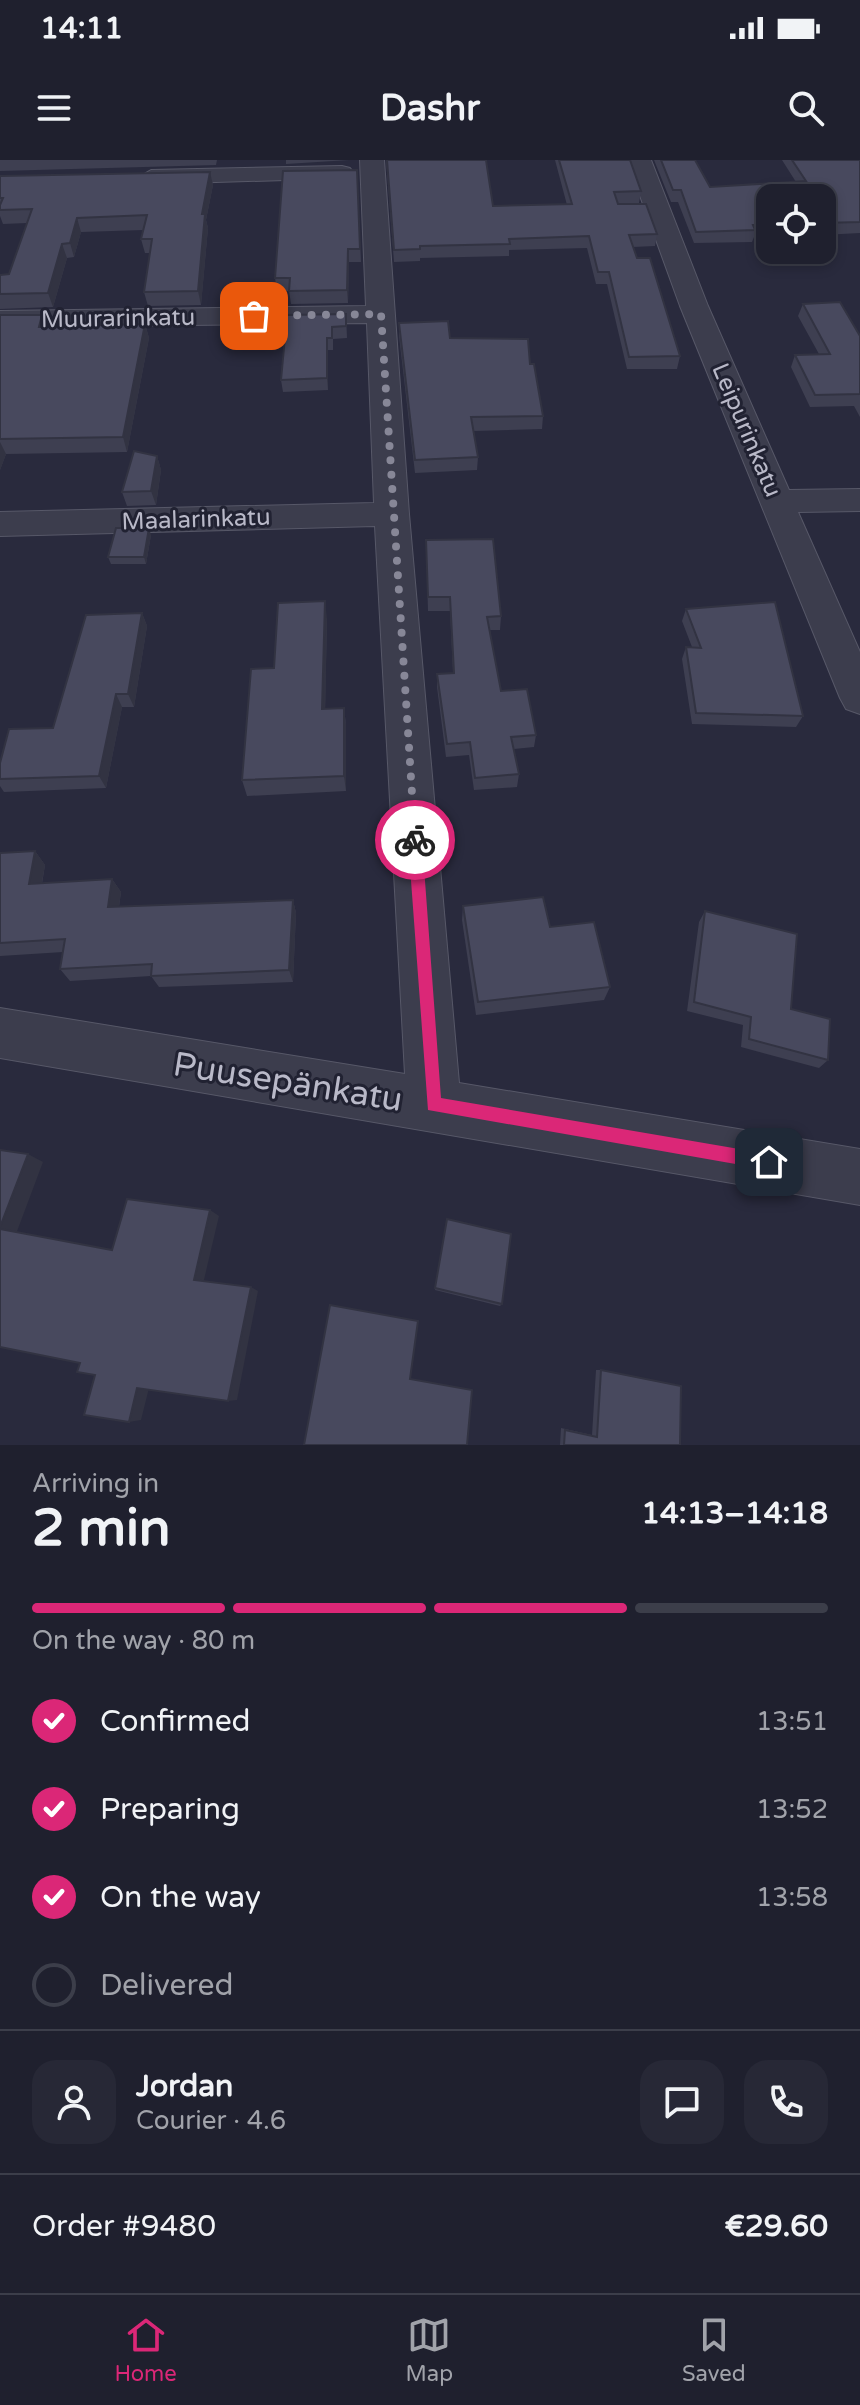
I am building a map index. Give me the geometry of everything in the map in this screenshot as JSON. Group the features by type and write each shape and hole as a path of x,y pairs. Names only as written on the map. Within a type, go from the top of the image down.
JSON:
{"street":[{"name":"Leipurinkatu","path":"639,160 694,306 860,698"},
{"path":"124,177 372,166 392,514 434,1105"},
{"name":"Muurarinkatu","path":"0,319 381,314"},
{"path":"777,501 860,500"},
{"name":"Maalarinkatu","path":"0,524 392,514"},
{"name":"Puusepänkatu","path":"0,1033 860,1177"}],"building":[{"path":"387,160 486,160 493,206 572,204 559,160 630,160 641,191 614,192 618,204 646,204 657,234 629,235 637,258 650,258 680,356 629,357 609,272 598,272 589,236 509,239 510,244 420,246 420,249 394,250"},
{"path":"661,160 695,160 710,187 756,184 755,230 696,232 681,190 673,190"},
{"path":"792,160 860,160 860,222 836,223 836,184 758,184 806,181"},
{"path":"357,170 360,249 348,249 347,290 289,291 290,278 275,278 283,171"},
{"path":"210,172 202,214 205,214 198,291 144,292 152,239 141,239 147,215 77,218 70,243 62,244 48,293 0,294 0,275 9,274 32,209 0,210 3,198 0,198 0,176"},
{"path":"840,302 860,336 860,394 815,395 795,355 830,354 803,304"},
{"path":"346,314 346,326 332,327 332,338 327,338 327,378 281,380 287,315"},
{"path":"0,315 42,315 39,327 145,324 123,437 0,439"},
{"path":"448,321 450,338 528,339 530,364 534,364 543,416 471,417 478,457 415,460 399,323"},
{"path":"134,451 157,456 151,491 122,492"},
{"path":"116,528 149,528 144,557 108,557"},
{"path":"493,539 501,616 487,617 501,691 527,689 536,735 511,737 519,774 475,778 470,742 447,744 437,674 454,673 450,597 428,597 426,540"},
{"path":"325,601 322,709 344,708 344,776 242,780 251,669 274,668 278,603"},
{"path":"775,602 803,716 696,713 686,647 701,648 686,609"},
{"path":"142,613 128,694 116,694 99,776 0,779 0,763 9,729 53,728 86,615"},
{"path":"35,851 29,884 112,879 108,907 293,900 289,970 151,976 152,964 60,969 65,939 0,943 0,853"},
{"path":"543,897 550,927 594,922 610,987 478,1002 463,906"},
{"path":"705,911 797,934 791,1009 830,1019 828,1060 749,1039 751,1017 694,1002"},
{"path":"0,1150 28,1154 0,1227"},
{"path":"127,1199 210,1210 194,1280 251,1287 228,1401 137,1388 129,1422 84,1415 95,1375 77,1372 80,1363 0,1347 0,1229 112,1250"},
{"path":"447,1219 511,1234 502,1304 435,1288"},
{"path":"330,1305 418,1321 410,1379 472,1390 467,1445 304,1445"},
{"path":"601,1370 681,1386 680,1445 564,1445 565,1430 597,1437"}],"way so far":[{"path":"254,316 381,314 415,840"}],"route":[{"path":"415,840 434,1105 769,1162"}]}
